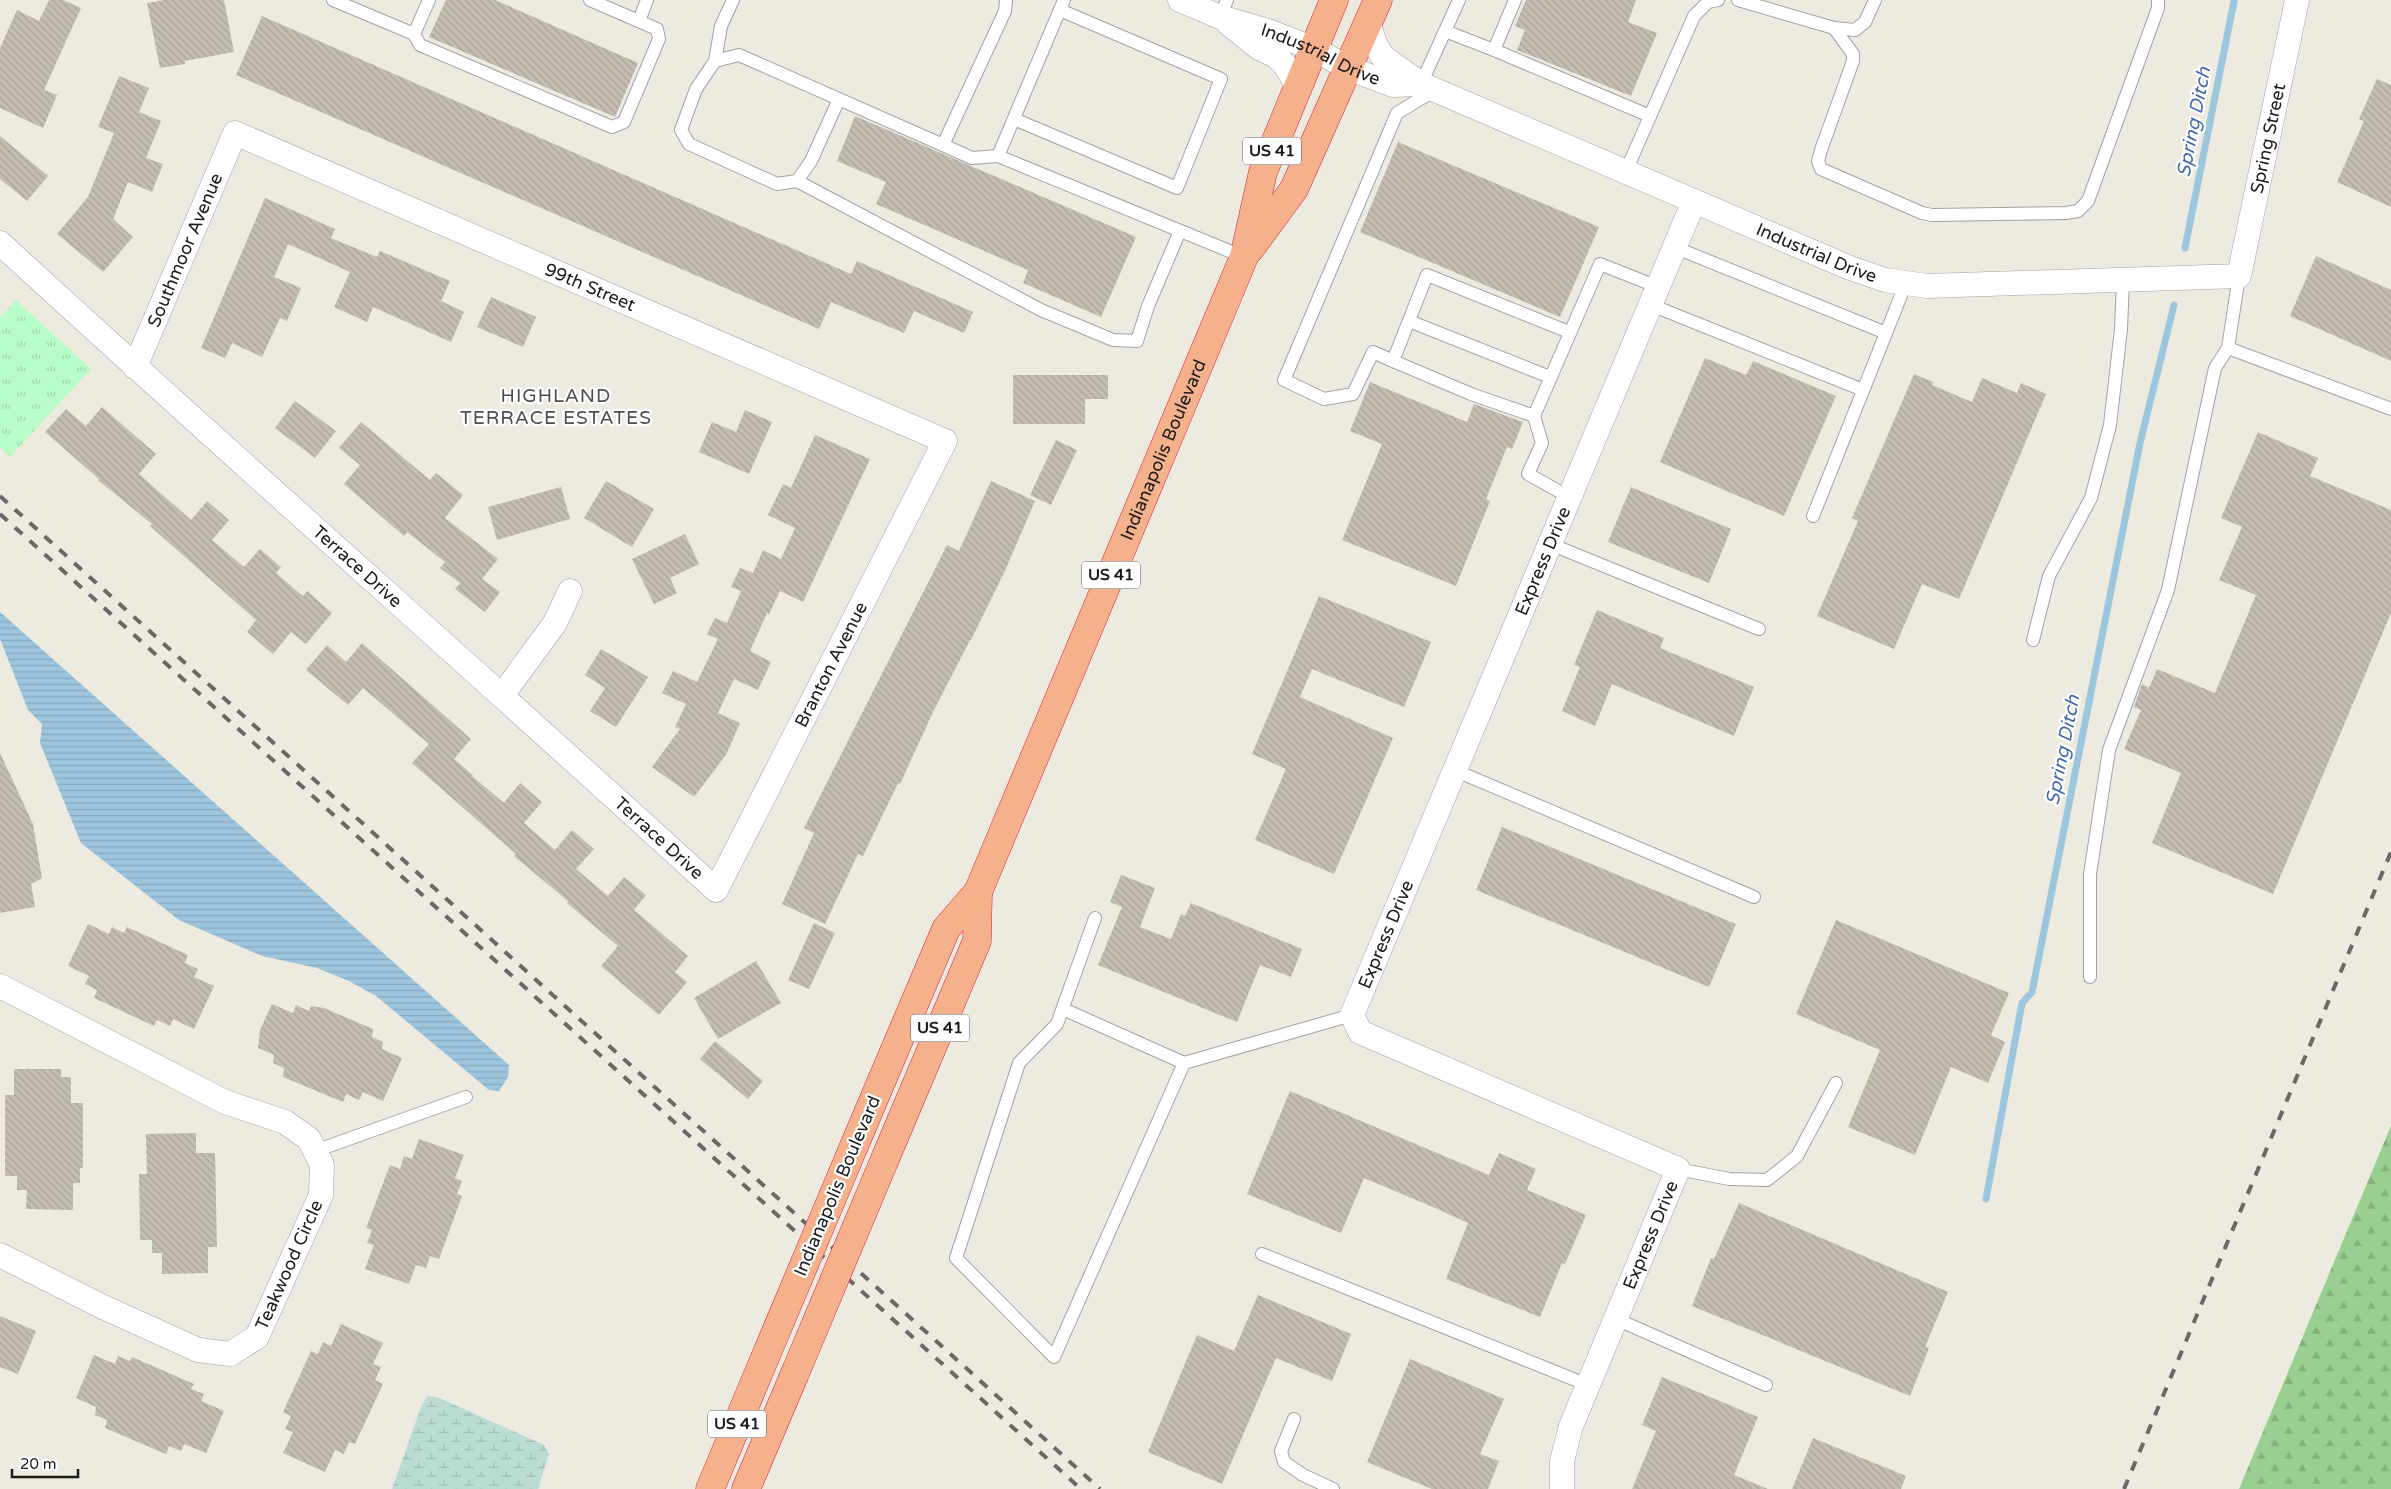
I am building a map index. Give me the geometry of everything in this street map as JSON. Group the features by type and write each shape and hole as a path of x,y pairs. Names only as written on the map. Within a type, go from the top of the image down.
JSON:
{"highway":[{"name":"Indianapolis Boulevard","path":"710,1489 946,929 978,892 1244,257 1263,172 1334,0"},
{"name":"Indianapolis Boulevard","path":"1244,257 1294,189 1373,11"},
{"name":"Indianapolis Boulevard","path":"746,1489 977,941 978,892"}],"street":[{"name":"Industrial Drive","path":"1180,0 1224,8 1268,31 1314,49 1348,68 1392,85 1428,87"},
{"name":"Spring Street","path":"2239,276 2297,0"},
{"name":"Industrial Drive","path":"1224,8 1259,48 1276,56 1285,65 1298,87"},
{"name":"Industrial Drive","path":"1373,11 1376,46 1383,57 1428,87 1850,268 1885,280 1927,286 2239,276"},
{"name":"Southmoor Avenue","path":"135,367 235,133"},
{"name":"99th Street","path":"235,133 946,442"},
{"name":"Express Drive","path":"1562,1489 1562,1461 1570,1426 1678,1169 1360,1032 1352,1015 1694,201"},
{"name":"Terrace Drive","path":"0,243 135,367 503,694 716,890"},
{"name":"Branton Avenue","path":"716,890 946,442"},
{"path":"503,694 555,623 570,591"},
{"name":"Teakwood Circle","path":"0,986 225,1102 285,1122 309,1139 322,1165 321,1195 257,1337 230,1354 198,1350 101,1306 0,1255"}],"lane":[{"path":"333,0 414,34 420,45 612,127 624,122 659,39 657,29 590,0"},
{"path":"414,34 429,0"},
{"path":"638,21 647,0"},
{"path":"733,0 722,26 716,62 696,89 681,130 689,144 777,184 797,181 1041,310 1113,340 1136,342 1148,306 1180,231"},
{"path":"943,145 1005,11 1006,0"},
{"path":"1459,0 1445,31 1428,87 1397,113 1284,380 1324,399 1352,394 1373,352 1471,394 1534,416"},
{"path":"1494,50 1515,0"},
{"path":"1626,172 1694,16 1708,2 1718,0"},
{"path":"1738,0 1834,28 1855,30 1865,22 1875,0"},
{"path":"1834,28 1853,54 1853,61 1821,150 1818,161 1821,169 1922,213 1932,215 2066,213 2078,211 2088,202 2158,8 2158,0"},
{"path":"998,156 1062,5 1221,79 1177,188 1014,119"},
{"path":"1445,31 1650,116"},
{"path":"716,62 739,55 972,158 998,156 1244,257"},
{"path":"797,181 811,160 839,99"},
{"path":"1674,247 1886,333"},
{"path":"1569,497 1528,474 1542,443 1534,416 1600,264 1654,296 1863,390"},
{"path":"1393,360 1427,275 1569,332"},
{"path":"2090,977 2090,874 2109,750 2168,590 2215,368 2228,348 2239,276"},
{"path":"2032,640 2049,576 2091,498 2110,424 2121,329 2123,280"},
{"path":"1813,516 1906,283"},
{"path":"1409,321 1550,377"},
{"path":"2228,348 2391,409"},
{"path":"1550,544 1759,629"},
{"path":"1454,770 1754,897"},
{"path":"1095,918 1057,1024 1019,1063 956,1258 1054,1357 1184,1063"},
{"path":"1063,1009 1184,1063 1352,1015"},
{"path":"1678,1169 1729,1179 1767,1180 1797,1156 1836,1083"},
{"path":"315,1151 466,1097"},
{"path":"1262,1254 1588,1385"},
{"path":"1616,1319 1766,1385"},
{"path":"1294,1418 1281,1451 1284,1462 1303,1475 1333,1489"}],"green space":[{"path":"16,300 91,369 10,457 0,447 0,318"},
{"path":"2391,1126 2391,1489 2239,1489"},
{"path":"427,1396 437,1397 544,1445 549,1454 538,1489 392,1489 421,1407"}],"shaded area":[{"path":"0,612 509,1065 508,1077 499,1091 489,1090 376,996 349,981 317,968 262,956 179,920 81,843 40,743 42,724 28,710 0,639"}],"building":[{"path":"49,0 63,0 81,8 44,90 57,95 43,128 0,108 0,48 17,10 39,21"},
{"path":"164,0 224,0 234,52 185,61 185,64 160,68 147,3"},
{"path":"446,0 495,0 638,63 615,117 429,37"},
{"path":"1526,0 1636,0 1628,22 1657,33 1631,96 1517,50 1525,30 1515,26"},
{"path":"262,16 851,274 857,261 973,312 964,333 914,311 904,333 831,302 819,329 236,75"},
{"path":"119,76 149,88 139,112 161,121 146,158 163,164 152,192 128,182 113,219 133,237 103,272 57,234 88,197 114,133 98,127"},
{"path":"2377,79 2391,85 2391,207 2337,182 2364,121 2359,119"},
{"path":"855,116 1136,237 1101,317 1023,283 1028,270 876,204 886,182 837,161"},
{"path":"0,136 48,176 27,201 0,179"},
{"path":"1398,142 1599,227 1560,317 1360,232"},
{"path":"265,198 335,229 331,238 377,257 380,251 450,281 441,301 464,312 451,342 373,307 367,322 334,307 350,272 288,244 274,277 301,288 287,321 280,318 262,357 232,343 225,358 201,348"},
{"path":"2316,256 2391,290 2391,361 2290,316"},
{"path":"491,297 536,317 523,347 477,327"},
{"path":"1705,358 1746,375 1753,361 1836,396 1784,516 1660,462"},
{"path":"1914,374 1933,382 1932,385 1972,402 1982,378 2017,393 2021,383 2046,394 1959,599 1922,584 1894,649 1817,616 1858,521 1852,518"},
{"path":"1013,375 1108,375 1108,399 1085,399 1085,424 1013,424"},
{"path":"1370,382 1467,422 1474,404 1523,422 1512,449 1507,447 1486,499 1490,501 1456,586 1342,540 1382,444 1350,431"},
{"path":"295,401 336,431 315,458 275,428"},
{"path":"102,407 156,454 139,474 191,520 207,501 229,520 212,540 244,567 260,549 281,567 276,573 303,596 307,591 332,613 306,644 291,632 273,654 247,632 256,620 150,526 152,524 98,480 45,432 66,409 86,426"},
{"path":"745,410 772,422 749,474 699,452 712,422 736,432"},
{"path":"361,422 430,480 436,473 463,495 445,518 498,559 482,579 500,592 485,612 455,589 460,583 440,568 445,562 407,532 404,536 344,484 360,465 339,448"},
{"path":"2258,432 2318,458 2310,476 2391,510 2391,613 2273,894 2152,843 2181,773 2124,749 2141,710 2134,707 2142,684 2149,688 2157,669 2215,693 2256,595 2219,580 2242,527 2221,518"},
{"path":"815,435 870,459 803,602 780,591 769,614 767,613 750,651 771,662 758,690 734,679 718,713 740,723 726,755 694,797 652,767 680,729 675,727 686,704 662,693 673,671 697,682 718,639 707,634 715,618 727,623 741,591 731,587 740,568 753,573 763,550 781,559 795,528 768,515 783,484 791,488"},
{"path":"1056,440 1077,450 1051,505 1030,495"},
{"path":"606,481 654,509 632,547 584,518"},
{"path":"991,481 1035,501 1004,573 933,712 900,784 898,783 863,856 858,854 825,924 782,904 814,833 804,828 947,545 959,551"},
{"path":"561,487 570,519 497,540 488,507"},
{"path":"1631,487 1731,529 1709,583 1608,542"},
{"path":"685,534 699,564 670,578 677,593 654,604 632,559"},
{"path":"1319,596 1431,642 1404,707 1312,669 1300,697 1393,738 1334,874 1255,840 1286,769 1252,754"},
{"path":"1597,610 1664,638 1660,648 1754,687 1734,736 1612,684 1595,726 1562,711 1580,667 1574,665"},
{"path":"362,643 471,739 454,759 472,776 504,803 520,783 542,802 524,823 555,850 572,830 594,849 576,869 608,896 624,877 646,895 634,910 688,956 675,972 687,982 659,1015 601,966 618,946 514,856 516,854 412,763 429,744 363,688 348,705 306,670 327,645 346,662"},
{"path":"601,649 648,677 616,727 590,711 605,688 585,675"},
{"path":"0,753 33,824 42,878 31,884 35,907 0,913"},
{"path":"1502,827 1736,924 1709,987 1476,890"},
{"path":"1121,875 1155,888 1140,927 1171,939 1181,914 1185,916 1191,903 1302,949 1291,977 1260,965 1237,1022 1098,965 1122,907 1110,902"},
{"path":"1836,920 2009,993 1991,1035 2005,1042 1988,1083 1951,1067 1915,1155 1848,1127 1880,1050 1796,1014"},
{"path":"814,923 835,933 809,989 788,980"},
{"path":"88,924 109,934 112,927 124,933 127,927 188,955 185,963 198,969 194,977 214,986 194,1029 173,1019 170,1026 157,1020 154,1026 94,998 97,990 85,984 89,976 68,966"},
{"path":"756,961 781,1003 718,1039 694,998"},
{"path":"272,1004 293,1013 296,1005 309,1011 311,1006 324,1008 373,1029 372,1037 383,1042 382,1049 402,1058 383,1101 363,1092 359,1100 346,1094 343,1102 283,1077 284,1068 273,1063 274,1055 258,1048 260,1030"},
{"path":"715,1041 763,1081 748,1099 700,1059"},
{"path":"14,1069 61,1069 61,1077 71,1077 71,1103 83,1103 83,1168 80,1168 80,1183 73,1183 73,1210 26,1209 27,1190 17,1190 17,1176 5,1176 5,1095 14,1095"},
{"path":"1290,1091 1489,1175 1499,1153 1536,1169 1527,1190 1586,1215 1565,1264 1562,1263 1540,1317 1446,1279 1468,1223 1364,1178 1341,1233 1247,1194"},
{"path":"196,1133 196,1153 215,1153 217,1247 208,1247 208,1273 162,1274 162,1253 152,1253 152,1240 140,1240 139,1174 147,1174 146,1134"},
{"path":"419,1139 464,1155 455,1178 462,1181 457,1194 462,1196 439,1259 430,1256 426,1268 416,1265 409,1284 365,1269 374,1245 367,1243 372,1230 366,1228 390,1165 400,1169 404,1156 412,1159"},
{"path":"1739,1203 1948,1292 1925,1347 1929,1348 1910,1396 1692,1306 1711,1258 1714,1259"},
{"path":"1258,1295 1351,1334 1332,1381 1276,1358 1222,1484 1148,1452 1197,1335 1234,1351"},
{"path":"0,1316 36,1331 18,1374 0,1367"},
{"path":"341,1324 383,1343 373,1364 381,1367 375,1380 383,1384 355,1444 349,1442 344,1454 335,1450 325,1472 283,1453 293,1432 285,1429 291,1416 283,1412 311,1351 318,1354 323,1342 331,1346"},
{"path":"94,1355 115,1364 118,1356 130,1361 132,1357 194,1384 191,1389 204,1394 201,1401 224,1411 206,1453 184,1444 181,1451 169,1446 166,1454 105,1428 107,1420 95,1415 96,1407 76,1398"},
{"path":"1410,1359 1504,1399 1480,1454 1499,1461 1488,1489 1432,1489 1367,1462"},
{"path":"1662,1377 1758,1417 1734,1475 1768,1489 1632,1489 1656,1431 1642,1425"},
{"path":"1813,1438 1906,1476 1901,1489 1792,1489"}],"waterway":[{"name":"Spring Ditch","path":"2185,248 2234,1"},
{"name":"Spring Ditch","path":"1986,1199 2022,1003 2032,992 2140,443 2174,305"}],"railway":[{"path":"0,496 1100,1489"},
{"path":"0,514 1081,1489"},
{"path":"2124,1489 2391,852"}],"district":[{"name":"HIGHLAND TERRACE ESTATES","path":"556,407"}]}
